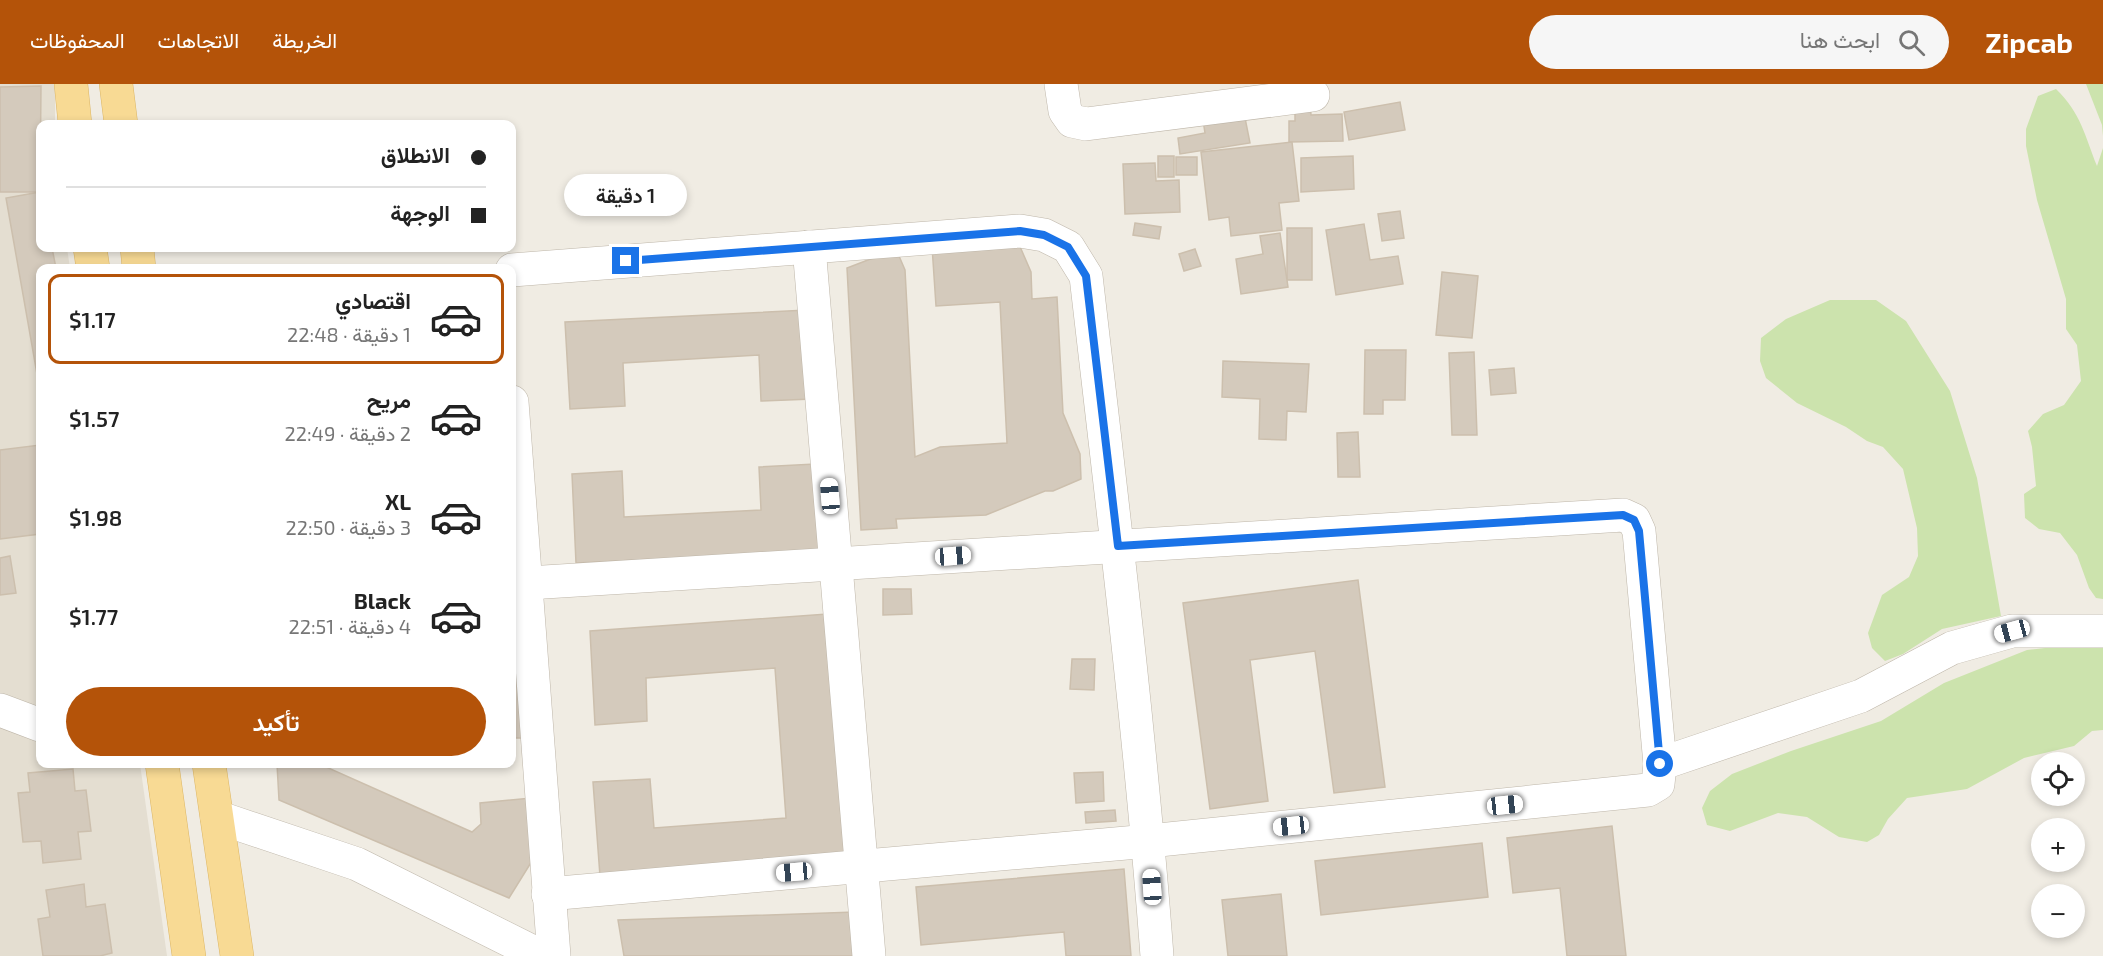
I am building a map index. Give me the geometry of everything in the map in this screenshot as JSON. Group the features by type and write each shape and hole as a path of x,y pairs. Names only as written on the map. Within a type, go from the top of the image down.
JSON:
{"main road":[{"path":"71,84 75,120"},
{"path":"116,84 120,120"},
{"path":"158,768 189,956"},
{"path":"211,768 237,956"}],"street":[{"path":"1061,84 1065,111 1072,121 1086,124 1313,95"},
{"path":"516,270 1020,231 1044,235 1068,247 1086,276 1118,546 1149,841 1157,956"},
{"path":"809,247 869,956"},
{"path":"516,505 519,583 554,956"},
{"path":"519,583 1623,515 1634,520 1639,531 1660,764 1659,784 1648,790 1149,841 548,894"},
{"path":"1660,764 1862,696 1952,648 2012,631 2103,631"},
{"path":"0,710 36,723"},
{"path":"217,817 357,864 541,956"}],"shaded area":[{"path":"0,84 55,84 55,120 36,120 36,252 68,252 69,264 36,264 36,768 141,768 167,956 0,956"}],"green space":[{"path":"2086,84 2103,84 2103,136 2102,125"},
{"path":"2056,89 2077,116 2097,166 2103,148 2103,599 2096,598 2089,588 2077,555 2060,533 2039,529 2025,518 2024,494 2036,486 2028,431 2043,414 2064,405 2081,381 2077,345 2066,329 2066,299 2037,200 2026,146 2026,129 2038,96"},
{"path":"1830,300 1876,300 1906,321 1950,391 1977,478 2001,616 1942,629 1903,654 1885,661 1872,648 1868,633 1882,595 1909,577 1918,556 1917,528 1903,469 1883,447 1867,441 1846,427 1797,403 1766,378 1760,361 1761,338 1786,319"},
{"path":"2079,644 2103,644 2103,730 2092,731 2074,746 2049,752 2031,752 2031,756 1967,789 1907,798 1888,819 1879,835 1867,842 1839,837 1807,817 1778,813 1730,831 1707,825 1702,808 1710,791 1732,774 1791,751 1881,721 1944,683 2027,650"}],"building":[{"path":"41,86 41,120 36,120 36,192 0,192 0,87"},
{"path":"1295,102 1310,102 1311,115 1342,114 1343,141 1289,142 1289,121 1295,121"},
{"path":"1400,102 1405,130 1349,140 1344,112"},
{"path":"1244,113 1250,143 1180,154 1178,138 1205,133 1203,120"},
{"path":"1292,142 1299,201 1279,203 1282,230 1231,236 1229,217 1209,220 1201,152"},
{"path":"1158,156 1174,156 1174,177 1158,177"},
{"path":"1353,156 1354,189 1301,192 1301,158"},
{"path":"1176,157 1197,157 1197,175 1176,175"},
{"path":"1155,163 1156,181 1179,180 1180,212 1125,214 1123,164"},
{"path":"36,193 36,252 53,252 55,264 36,264 36,368 6,198"},
{"path":"1400,211 1404,238 1382,241 1378,214"},
{"path":"1135,223 1161,227 1159,239 1133,235"},
{"path":"1364,224 1370,260 1398,256 1403,284 1336,295 1326,230"},
{"path":"1287,228 1312,228 1312,280 1287,280"},
{"path":"1280,233 1288,287 1241,294 1236,259 1263,254 1260,236"},
{"path":"1018,242 1031,272 1032,299 1057,297 1063,413 1080,454 1081,479 986,515 896,519 897,528 861,530 847,268 873,258 899,256 905,270 915,457 940,447 1007,443 1000,302 936,306 932,246"},
{"path":"1195,249 1201,266 1184,271 1179,254"},
{"path":"1442,272 1478,276 1472,338 1436,335"},
{"path":"807,310 812,399 761,401 759,355 623,363 625,406 570,409 565,322"},
{"path":"1365,350 1406,350 1405,400 1383,400 1383,414 1364,414"},
{"path":"1474,352 1477,435 1452,435 1449,353"},
{"path":"1223,361 1309,364 1306,412 1287,411 1286,440 1259,439 1260,399 1222,397"},
{"path":"1514,368 1516,393 1491,395 1489,370"},
{"path":"1358,432 1360,477 1338,477 1337,433"},
{"path":"36,446 36,534 0,539 0,450"},
{"path":"815,464 819,551 576,563 572,474 622,471 624,517 761,510 759,467"},
{"path":"10,556 16,593 0,595 0,558"},
{"path":"1358,580 1385,787 1334,793 1315,651 1250,660 1268,801 1210,809 1183,603"},
{"path":"883,589 911,589 912,614 883,615"},
{"path":"827,614 846,857 600,876 593,782 650,779 654,828 786,818 775,668 646,678 647,721 595,725 590,631"},
{"path":"516,643 518,643 525,738 516,738"},
{"path":"1072,659 1095,659 1094,690 1070,689"},
{"path":"277,768 328,768 472,832 481,824 480,803 531,798 532,861 509,898 279,800"},
{"path":"73,769 75,791 86,790 91,831 78,832 81,859 43,863 41,841 23,842 18,793 30,792 28,773"},
{"path":"1103,772 1104,801 1076,803 1074,773"},
{"path":"1115,810 1116,821 1086,823 1085,812"},
{"path":"1612,826 1626,956 1567,956 1560,888 1513,893 1507,838"},
{"path":"1482,843 1488,897 1321,915 1315,861"},
{"path":"1124,869 1131,956 1066,956 1064,932 921,945 916,887"},
{"path":"84,884 86,907 105,904 112,953 100,956 43,956 38,919 50,917 46,890"},
{"path":"1281,894 1287,956 1228,956 1222,900"},
{"path":"855,912 858,956 624,956 618,920"}],"route":[{"path":"626,261 1020,231 1044,235 1068,247 1086,276 1118,546 1623,515 1634,520 1639,531 1660,764"}]}
